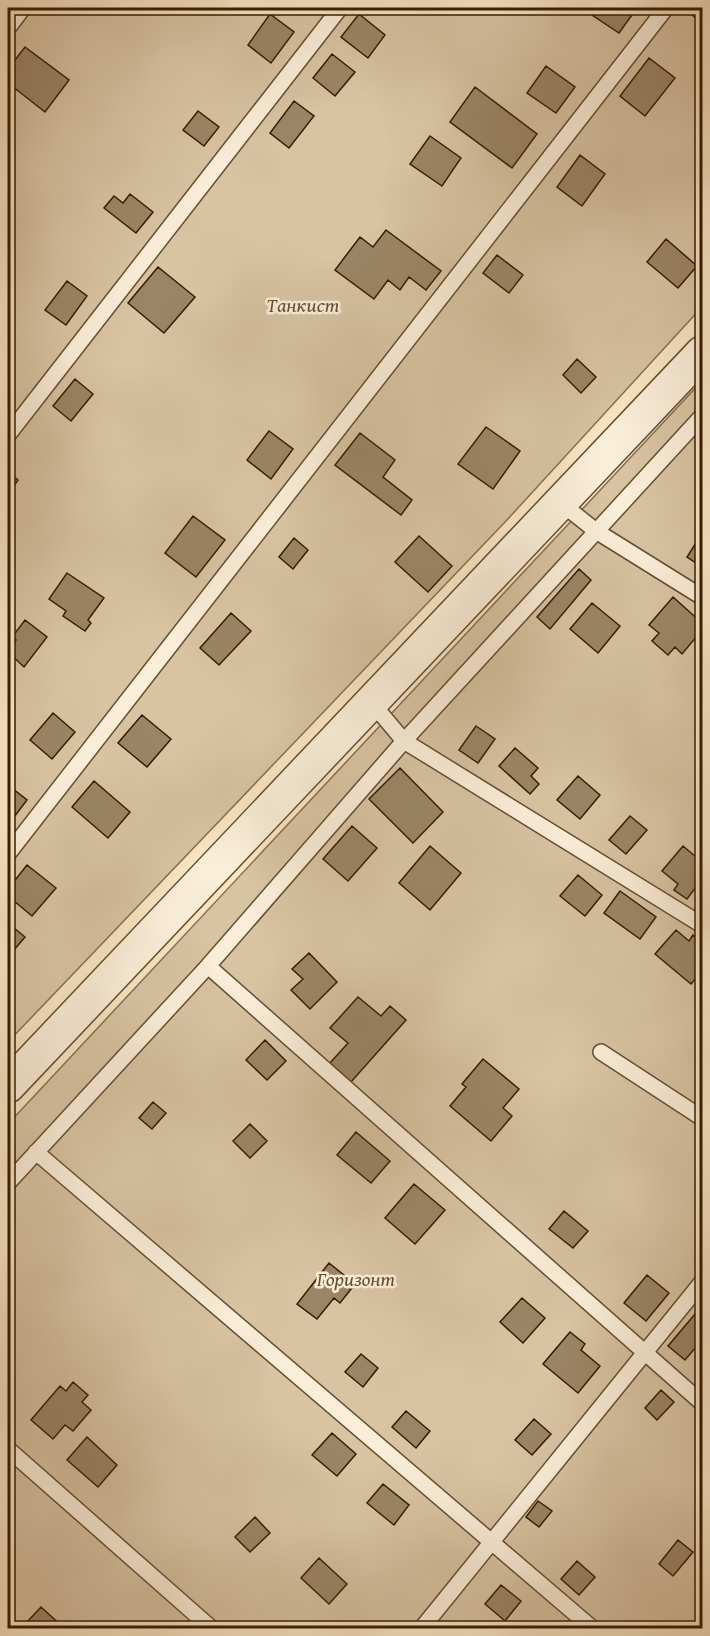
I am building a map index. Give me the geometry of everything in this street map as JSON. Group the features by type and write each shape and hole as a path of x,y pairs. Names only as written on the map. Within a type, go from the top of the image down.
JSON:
{"street":[{"path":"8,1086 562,504 702,353"}],"lane":[{"path":"8,28 23,8"},
{"path":"8,435 340,8"},
{"path":"8,854 666,8"},
{"path":"8,1183 208,966 404,741 702,416"},
{"path":"562,504 596,531 702,597"},
{"path":"372,703 404,741 702,926"},
{"path":"208,966 702,1404"},
{"path":"602,1052 702,1118"},
{"path":"36,1152 592,1629"},
{"path":"422,1629 702,1282"},
{"path":"8,1449 211,1629"}],"green space":[{"name":"Танкист","path":"8,8 702,8 702,307 506,521 8,1042"},
{"name":"Горизонт","path":"702,381 702,1628 8,1628 8,1124"}],"building":[{"path":"597,8 637,8 619,33 592,15"},
{"path":"696,8 702,8 702,24 691,14"},
{"path":"270,14 294,32 271,63 248,45"},
{"path":"359,14 385,35 368,58 341,37"},
{"path":"25,47 69,80 45,112 8,83 8,69"},
{"path":"332,54 355,72 335,96 313,78"},
{"path":"649,58 675,78 645,116 620,96"},
{"path":"546,66 575,87 556,113 527,93"},
{"path":"475,87 537,134 512,168 450,122"},
{"path":"294,101 314,116 289,148 270,133"},
{"path":"198,111 219,127 204,146 183,130"},
{"path":"430,136 461,158 442,186 410,164"},
{"path":"580,155 605,174 582,206 557,187"},
{"path":"130,194 153,212 136,233 104,208 114,196 123,203"},
{"path":"386,230 441,271 426,290 409,277 400,290 388,280 374,299 335,270 360,237 373,247"},
{"path":"666,239 697,266 678,288 647,262"},
{"path":"497,255 523,275 509,293 483,273"},
{"path":"158,267 195,297 164,333 128,303"},
{"path":"67,281 87,296 66,325 45,310"},
{"path":"577,359 596,377 581,393 563,375"},
{"path":"75,379 93,394 71,421 53,406"},
{"path":"486,427 520,451 493,489 458,464"},
{"path":"269,431 293,449 271,479 247,460"},
{"path":"360,433 395,460 383,477 412,500 401,515 335,465"},
{"path":"8,471 18,480 8,494"},
{"path":"193,516 225,540 196,577 165,553"},
{"path":"419,536 452,566 428,592 395,562"},
{"path":"294,538 308,550 293,569 279,557"},
{"path":"699,538 702,540 702,567 687,557"},
{"path":"579,569 591,580 550,629 537,617"},
{"path":"67,573 104,598 88,620 91,623 85,631 63,616 66,611 49,599"},
{"path":"673,597 702,623 702,630 682,654 675,647 668,655 652,641 659,633 649,625"},
{"path":"592,603 620,626 598,653 570,629"},
{"path":"231,613 251,631 219,665 200,648"},
{"path":"25,620 47,637 24,667 8,652 16,640 12,637"},
{"path":"53,713 75,732 52,759 30,740"},
{"path":"142,715 171,739 147,767 118,743"},
{"path":"476,726 495,739 478,763 459,750"},
{"path":"515,748 538,768 531,776 539,784 530,794 499,766"},
{"path":"400,768 443,812 413,843 369,799"},
{"path":"578,776 600,795 580,819 557,800"},
{"path":"94,781 130,812 108,838 72,807"},
{"path":"8,785 27,800 8,825"},
{"path":"630,816 647,830 626,854 609,840"},
{"path":"352,826 377,848 348,881 323,859"},
{"path":"430,846 461,873 430,910 399,883"},
{"path":"683,846 702,862 702,879 687,899 674,890 678,884 662,871"},
{"path":"27,865 56,888 32,916 8,896 8,889"},
{"path":"578,875 602,895 585,916 560,896"},
{"path":"620,891 656,917 640,939 604,913"},
{"path":"8,923 25,937 8,957"},
{"path":"676,930 689,941 693,935 702,943 699,949 702,952 702,971 691,984 655,954"},
{"path":"309,953 337,982 310,1009 291,990 303,979 292,969"},
{"path":"358,997 381,1016 390,1006 406,1020 351,1082 330,1063 348,1043 330,1028"},
{"path":"265,1040 286,1061 267,1080 246,1060"},
{"path":"483,1059 519,1089 503,1108 512,1116 491,1141 450,1106 466,1087 462,1084"},
{"path":"153,1102 166,1113 152,1129 139,1118"},
{"path":"250,1124 267,1141 250,1158 233,1141"},
{"path":"356,1132 390,1161 371,1183 337,1155"},
{"path":"414,1184 445,1210 415,1244 385,1218"},
{"path":"564,1211 588,1231 573,1248 549,1229"},
{"path":"329,1263 355,1284 340,1303 334,1298 317,1319 297,1304"},
{"path":"647,1275 669,1293 646,1321 624,1303"},
{"path":"522,1298 545,1318 523,1343 500,1322"},
{"path":"701,1307 702,1340 685,1360 668,1346"},
{"path":"570,1332 585,1344 581,1350 600,1366 578,1393 543,1364"},
{"path":"361,1354 378,1368 363,1387 345,1372"},
{"path":"73,1382 88,1395 82,1402 91,1410 73,1431 65,1425 53,1439 31,1420 60,1386 66,1391"},
{"path":"661,1390 674,1402 657,1420 645,1408"},
{"path":"406,1411 430,1431 416,1448 392,1427"},
{"path":"534,1419 551,1434 532,1455 515,1440"},
{"path":"332,1433 356,1454 337,1476 312,1455"},
{"path":"87,1437 117,1465 98,1487 67,1460"},
{"path":"383,1484 409,1505 394,1525 367,1503"},
{"path":"538,1501 552,1511 539,1527 526,1517"},
{"path":"255,1517 270,1533 250,1552 235,1537"},
{"path":"678,1540 693,1552 673,1576 659,1564"},
{"path":"319,1558 347,1584 329,1604 301,1578"},
{"path":"577,1561 595,1577 579,1595 561,1579"},
{"path":"501,1585 521,1601 505,1621 485,1604"},
{"path":"41,1607 64,1628 34,1628 27,1622"}]}
